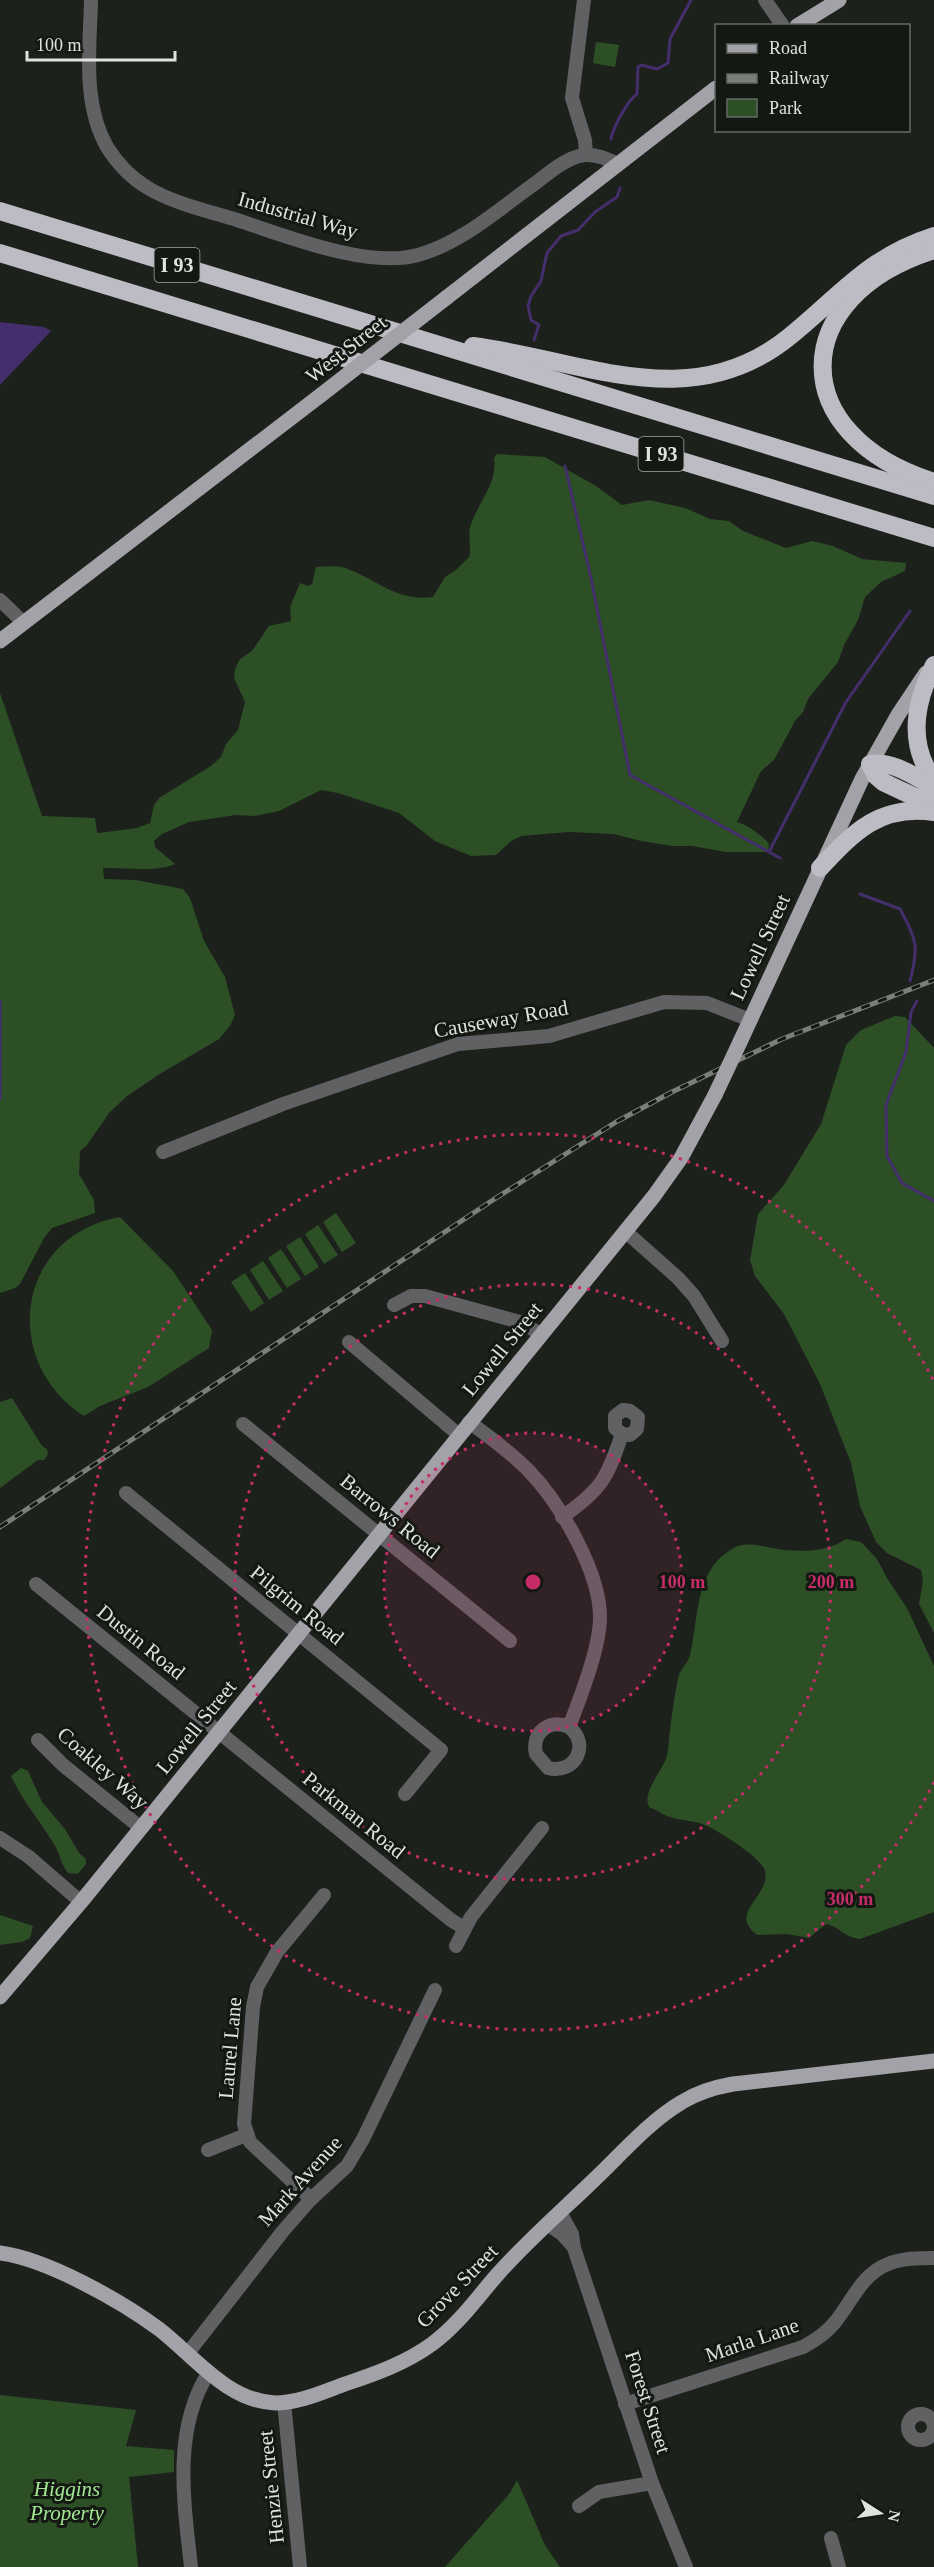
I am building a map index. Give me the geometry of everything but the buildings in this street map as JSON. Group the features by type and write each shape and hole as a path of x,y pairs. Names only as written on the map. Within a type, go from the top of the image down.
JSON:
{"highway":[{"name":"I 93","path":"0,211 934,496"},
{"path":"424,340 503,350 655,379 679,380 707,376 739,367 768,352 790,336 870,266 908,245 934,236"},
{"path":"934,250 890,269 853,298 828,334 822,369 831,406 841,424 854,439 890,464 934,482"},
{"name":"I 93","path":"0,253 934,538"},
{"path":"934,663 920,698 916,733 921,756 934,780"},
{"path":"934,787 896,767 883,763 870,764 876,776 883,782 934,806"},
{"path":"820,868 851,835 874,820 901,812 934,813"}],"main road":[{"path":"800,24 839,0"},
{"name":"West Street","path":"2,636 24,623 715,90"},
{"name":"Lowell Street","path":"0,1997 81,1902 625,1232 676,1165 715,1095 870,764 898,715 934,663"},
{"name":"Grove Street","path":"0,2253 28,2260 109,2297 149,2322 228,2387 247,2397 268,2402 284,2402 313,2396 375,2373 405,2360 432,2344 458,2321 514,2256 547,2224 662,2116 682,2102 710,2089 733,2084 934,2061"}],"street":[{"name":"Industrial Way","path":"91,0 91,102 97,126 113,156 129,174 149,189 190,206 366,256 389,258 411,256 441,245 466,232 561,164 586,155"},
{"path":"584,0 572,98 585,140 586,155 601,157 618,164"},
{"path":"765,0 782,24"},
{"path":"0,600 24,623"},
{"name":"Causeway Road","path":"163,1152 283,1104 458,1044 540,1038 664,1002 707,1003 750,1020"},
{"path":"625,1232 686,1287 722,1341"},
{"path":"394,1305 411,1296 425,1296 520,1322 541,1334"},
{"path":"350,1342 459,1435"},
{"path":"469,1422 530,1473 562,1517 588,1564 595,1584 600,1617 595,1645 569,1727"},
{"name":"Barrows Road","path":"243,1424 510,1641"},
{"path":"562,1517 592,1495 600,1486 611,1467 622,1434"},
{"name":"Pilgrim Road","path":"126,1493 441,1750 405,1794"},
{"name":"Dustin Road","path":"36,1584 219,1732"},
{"name":"Parkman Road","path":"219,1732 451,1920 464,1928"},
{"name":"Coakley Way","path":"38,1740 63,1765 141,1828"},
{"path":"456,1946 464,1928 542,1828"},
{"path":"0,1838 29,1857 81,1902"},
{"name":"Laurel Lane","path":"246,2135 244,2124 253,2007 257,1987 264,1971 277,1952 324,1895"},
{"name":"Mark Avenue","path":"188,2353 266,2251 311,2199 346,2166 358,2149 435,1990"},
{"path":"208,2150 246,2135 258,2150 311,2199"},
{"name":"Forest Street","path":"560,2212 572,2234 574,2248 652,2483 686,2567"},
{"name":"Forest Street","path":"547,2224 562,2234 574,2248"},
{"name":"Marla Lane","path":"626,2404 803,2347 819,2338 834,2324 862,2284 877,2270 901,2260 934,2258"},
{"path":"191,2567 183,2451 195,2398 209,2372"},
{"name":"Henzie Street","path":"284,2402 300,2567"},
{"path":"579,2506 599,2492 652,2483"},
{"path":"831,2538 838,2567"}],"green space":[{"path":"596,42 619,45 615,67 593,63"},
{"path":"497,454 545,457 596,486 622,505 649,500 685,508 710,519 729,521 743,531 786,548 812,541 833,546 862,559 906,563 905,571 881,582 865,597 858,620 844,645 838,662 808,699 803,712 795,721 774,760 761,771 737,822 751,828 762,837 769,844 768,852 726,852 641,841 614,834 569,832 521,836 511,841 496,855 471,856 435,841 399,813 338,793 321,790 279,811 255,816 236,815 189,822 162,834 154,841 155,847 175,864 149,869 103,868 104,879 136,880 183,889 190,898 204,941 225,977 235,1015 230,1026 219,1039 158,1075 126,1097 109,1113 87,1145 80,1151 79,1174 94,1200 95,1213 52,1228 44,1238 20,1284 0,1293 0,693 42,816 95,818 99,833 137,828 150,823 154,805 159,798 211,766 221,757 226,744 238,730 245,702 234,678 235,669 240,659 252,651 269,626 291,621 290,607 300,583 308,586 312,584 316,567 337,567 345,568 397,593 420,598 433,597 445,577 469,557 471,524 491,484 494,458"},
{"path":"895,1016 905,1017 934,1048 934,1633 919,1604 923,1581 921,1570 887,1553 876,1542 860,1506 851,1463 820,1384 784,1314 755,1276 750,1260 758,1214 784,1185 821,1124 846,1045 861,1030"},
{"path":"336,1213 356,1243 342,1252 323,1222"},
{"path":"120,1217 173,1271 212,1330 209,1348 148,1387 100,1406 84,1416 57,1393 39,1365 31,1334 31,1303 40,1274 58,1249 85,1229"},
{"path":"318,1225 338,1255 324,1264 305,1234"},
{"path":"300,1237 319,1267 305,1276 286,1246"},
{"path":"281,1249 301,1279 287,1288 268,1258"},
{"path":"263,1261 283,1291 269,1300 250,1270"},
{"path":"245,1273 264,1303 251,1312 231,1282"},
{"path":"12,1398 42,1446 47,1449 48,1454 44,1460 38,1460 0,1488 0,1402"},
{"path":"846,1539 861,1542 877,1559 907,1608 934,1666 934,1912 860,1939 826,1924 809,1938 787,1934 757,1935 749,1927 746,1919 765,1880 765,1871 762,1866 740,1846 713,1829 702,1824 672,1818 650,1808 648,1795 668,1751 679,1676 690,1655 704,1582 720,1558 732,1549 744,1545 809,1551 832,1546"},
{"path":"21,1768 28,1771 42,1802 65,1829 79,1853 86,1859 86,1864 78,1874 68,1873 54,1844 15,1785 11,1776"},
{"path":"0,1915 33,1926 30,1938 22,1942 0,1945"},
{"name":"Higgins Property","path":"0,2395 136,2410 126,2446 174,2450 174,2472 129,2477 138,2567 0,2567"},
{"path":"517,2480 545,2545 560,2567 445,2567 510,2493"}],"shaded area":[{"path":"0,322 44,327 51,331 0,385"}],"waterway":[{"path":"611,139 621,115 637,94 638,67 641,65 657,69 668,63 670,39 691,0"},
{"path":"534,340 539,325 531,320 528,306 531,296 541,281 547,253 561,236 578,230 595,212 617,197 620,188"},
{"path":"565,466 591,578 630,775 769,852"},
{"path":"780,858 769,852 846,702 910,611"},
{"path":"860,894 900,909 915,944 915,959 910,981"},
{"path":"0,1001 0,1099"},
{"path":"917,1001 911,1012 906,1052 886,1105 887,1156 902,1183 934,1201"}],"railway":[{"path":"0,1527 496,1198 616,1122 782,1039 934,980"}]}
